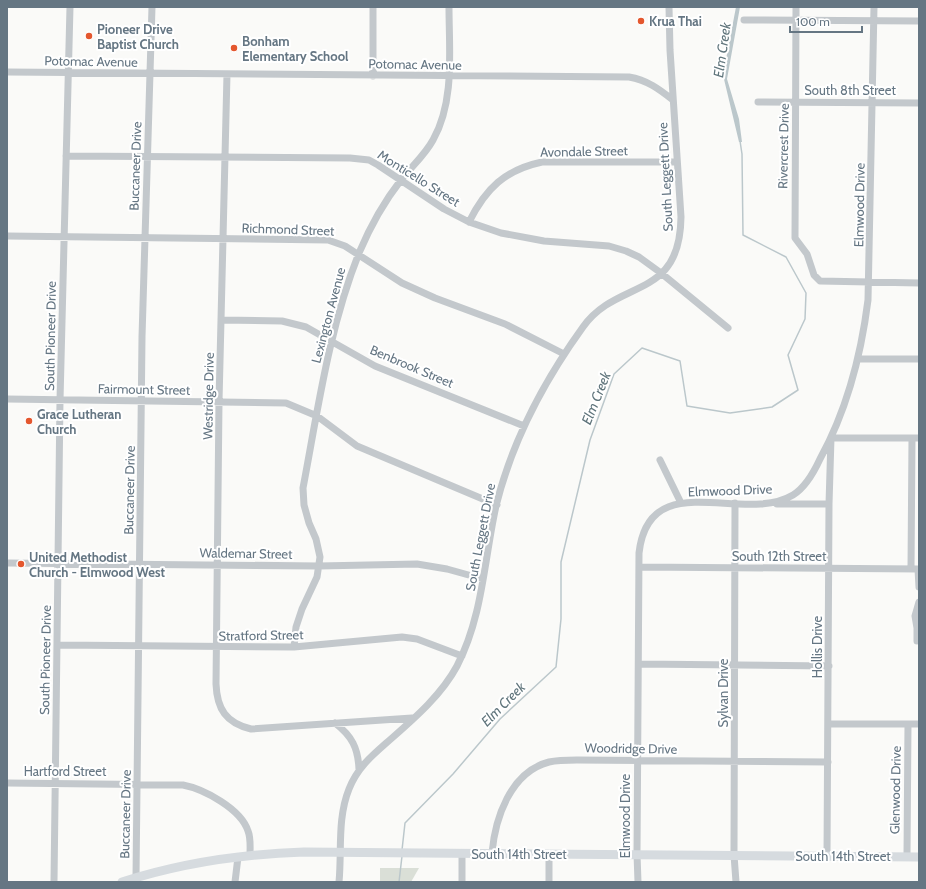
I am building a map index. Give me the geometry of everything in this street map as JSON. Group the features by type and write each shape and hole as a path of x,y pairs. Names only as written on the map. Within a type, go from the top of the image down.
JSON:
{"main road":[{"name":"South 14th Street","path":"122,882 136,877 146,878 191,864 238,857 340,852 919,857"}],"street":[{"name":"South Pioneer Drive","path":"54,882 60,400 70,7"},
{"name":"Buccaneer Drive","path":"136,877 142,401 147,156 152,7"},
{"path":"373,7 373,76"},
{"name":"Lexington Avenue","path":"294,647 294,638 302,609 314,583 319,566 318,547 309,523 303,496 332,341 346,288 371,225 400,181 428,148 438,130 446,107 448,76 448,7"},
{"name":"South Leggett Drive","path":"339,882 340,831 346,798 359,769 374,752 412,718 440,690 452,675 462,656 475,622 497,504 506,473 524,426 536,401 564,354 584,325 597,313 622,296 644,287 661,273 670,264 678,245 681,217 673,100 669,7"},
{"name":"Rivercrest Drive","path":"796,7 794,236 810,260 814,275 817,279 824,282 870,282"},
{"name":"Elmwood Drive","path":"638,882 640,542 642,534 650,520 660,511 672,505 681,503 765,504 782,500 794,495 815,469 831,438 846,399 858,359 864,332 870,282 874,7"},
{"path":"744,20 919,21"},
{"name":"Potomac Avenue","path":"7,72 68,74 629,77 640,79 652,85 673,100"},
{"name":"Westridge Drive","path":"227,74 219,402 217,694 219,702 227,717 240,726 251,728 336,723"},
{"name":"South 8th Street","path":"758,102 919,103"},
{"name":"Monticello Street","path":"66,156 361,159 378,165 444,209 469,222 501,233 544,242 609,246 639,257 661,273 728,328"},
{"name":"Avondale Street","path":"469,222 477,206 492,187 505,176 529,165 542,162 677,162"},
{"name":"Richmond Street","path":"7,236 64,238 328,240 337,242 359,254 402,283 435,298 505,324 564,354"},
{"path":"870,282 919,283"},
{"name":"Benbrook Street","path":"221,320 282,321 306,327 375,366 524,426"},
{"path":"858,359 919,359"},
{"name":"Fairmount Street","path":"7,400 286,403 317,416 357,446 497,504"},
{"path":"831,438 916,438 916,569 919,587"},
{"name":"Hollis Drive","path":"827,856 829,504 831,438"},
{"path":"660,460 681,503"},
{"name":"Sylvan Drive","path":"735,504 734,855 736,882"},
{"path":"765,504 829,504"},
{"name":"Waldemar Street","path":"7,563 319,566 429,565 483,579"},
{"name":"South 12th Street","path":"640,567 916,569"},
{"path":"917,641 917,628 914,616 919,602"},
{"name":"Stratford Street","path":"58,646 294,647 402,637 417,639 462,656"},
{"path":"639,664 829,666"},
{"path":"336,723 412,718"},
{"path":"336,723 353,739 358,754 359,769"},
{"path":"828,724 919,724"},
{"name":"Glenwood Drive","path":"907,856 908,724"},
{"name":"Woodridge Drive","path":"492,853 501,810 521,779 537,767 548,762 560,760 828,762"},
{"name":"Hartford Street","path":"7,783 183,785 208,793 232,811 243,822 248,830 250,856"},
{"path":"462,853 462,882"},
{"path":"549,854 549,882"},
{"path":"235,882 238,857"}],"shaded area":[{"path":"736,7 740,7 727,79 739,119 742,142 739,142 723,75"},
{"path":"380,868 419,868 411,882 380,882"}],"waterway":[{"name":"Elm Creek","path":"402,850 405,823 453,774 500,719 556,667 561,619 561,562 590,440 614,374 642,348 680,361 687,406 730,413 772,407 798,390 788,355 805,319 806,293 786,257 743,235 742,154 740,141"},
{"name":"Elm Creek","path":"399,882 402,856"}],"place":[{"name":"Krua Thai","path":"641,21"},
{"name":"Pioneer Drive Baptist Church","path":"89,36"},
{"name":"Bonham Elementary School","path":"234,48"},
{"name":"Grace Lutheran Church","path":"29,421"},
{"name":"United Methodist Church - Elmwood West","path":"21,564"}]}
